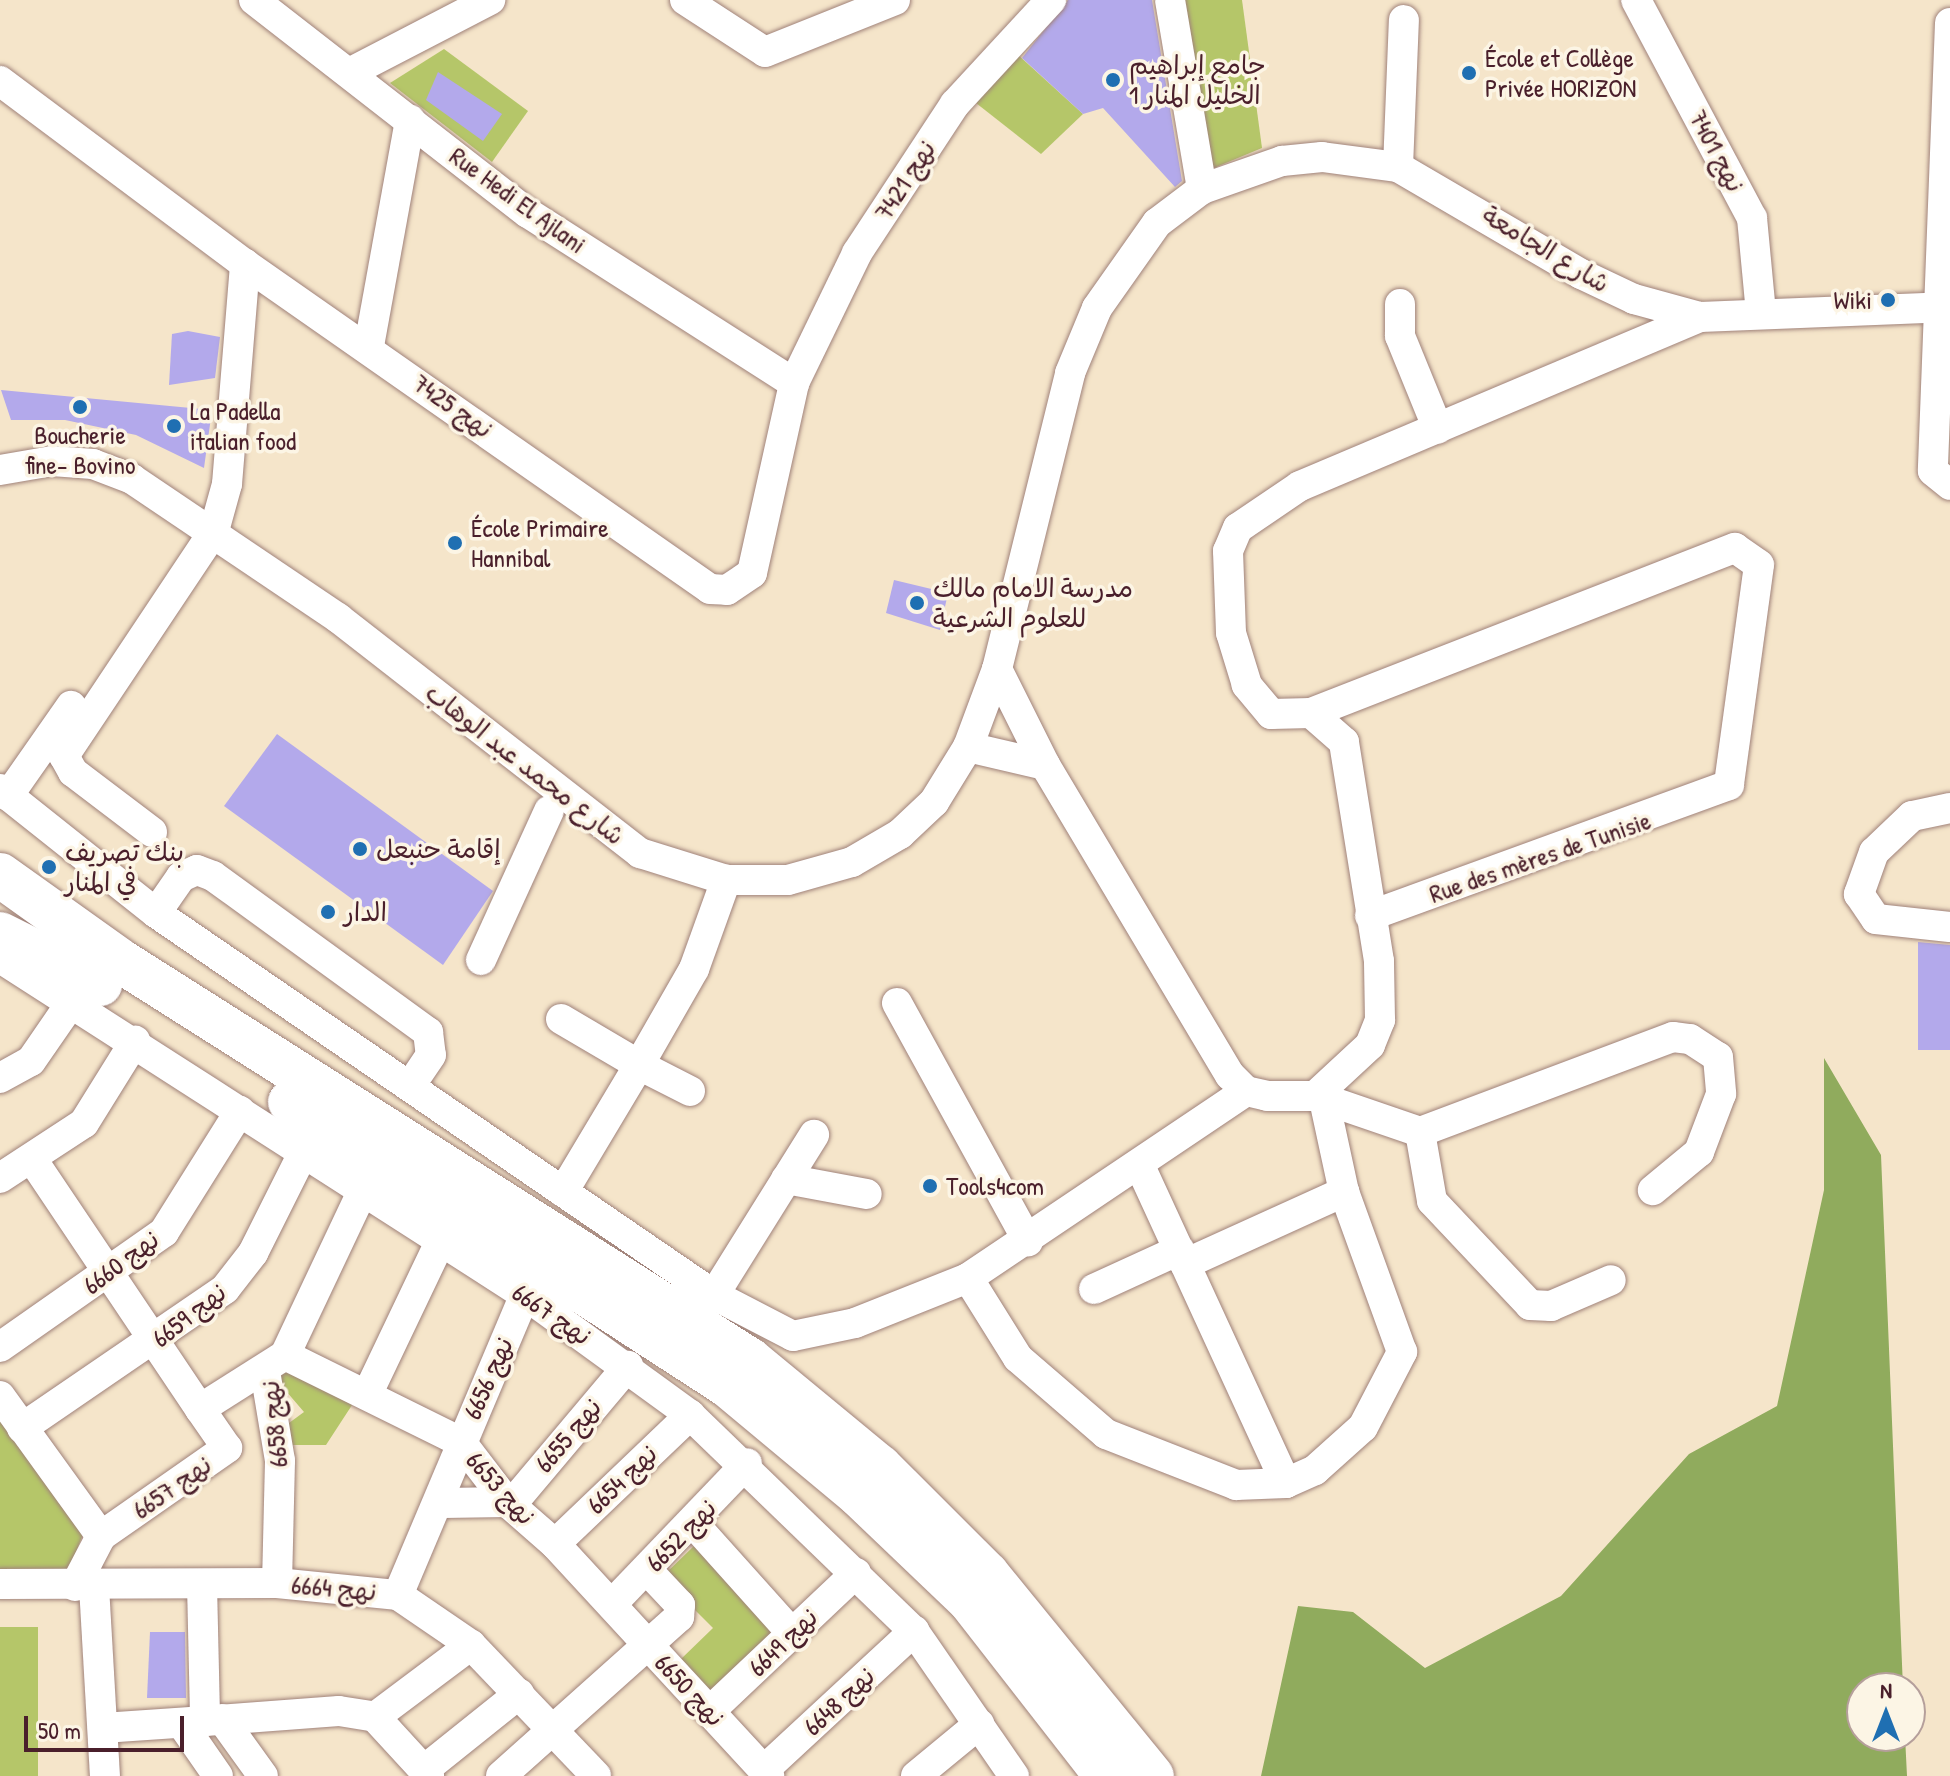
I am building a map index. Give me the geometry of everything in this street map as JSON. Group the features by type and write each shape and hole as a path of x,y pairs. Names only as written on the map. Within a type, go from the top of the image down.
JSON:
{"highway":[{"path":"0,852 89,924 97,982"},
{"path":"1,900 97,982 727,1385 859,1495 970,1601 1106,1776"},
{"path":"1,900 97,982 750,1360 880,1467 987,1574 1152,1776"}],"street":[{"name":"Rue Hedi El Ajlani","path":"254,0 351,72 528,213 794,383"},
{"path":"351,72 490,0"},
{"path":"685,0 765,52 895,0"},
{"path":"1170,0 1202,189"},
{"name":"نهج 7401","path":"1636,0 1752,218 1761,313"},
{"name":"نهج 7421","path":"794,383 857,253 955,104 1047,2"},
{"path":"1398,167 1404,20"},
{"path":"1950,23 1943,307 1933,471 1950,485"},
{"name":"نهج 7425","path":"0,81 245,264 369,346 710,589 742,585 752,573 794,383"},
{"path":"369,346 410,120"},
{"name":"شارع الجامعة","path":"1202,189 1308,158 1398,167 1581,274 1634,299 1700,317 1943,307"},
{"name":"شارع محمد عبد الوهاب","path":"2,461 93,464 132,479 206,526 640,853 726,880 788,880 852,862 934,802 968,747 997,669 1070,373 1097,308 1157,223 1202,189"},
{"path":"152,832 73,772 64,756 206,526 227,484 245,264"},
{"path":"1400,304 1400,336 1438,429"},
{"path":"1320,1100 1353,1067 1380,1020 1350,759 1332,727 1311,713 1271,714 1247,685 1231,633 1228,551 1238,528 1300,486 1700,317"},
{"path":"206,526 4,792 156,913 714,1295 777,1333 809,1335 968,1278 1140,1166 1246,1091 1320,1100 1420,1132 1673,1037 1690,1039 1718,1057 1721,1094 1699,1152 1653,1190"},
{"name":"Rue des mères de Tunisie","path":"1311,713 1735,548 1759,565 1729,785 1710,796 1370,916"},
{"path":"997,669 1045,765 1212,1049 1246,1091"},
{"path":"968,747 1045,765"},
{"path":"1950,808 1912,816 1874,852 1859,894 1876,919 1950,927"},
{"path":"481,960 549,811"},
{"path":"156,913 181,877 197,870 213,876 428,1032 431,1055 410,1086"},
{"path":"563,1192 694,969 726,880"},
{"name":"نهج 6667","path":"0,958 97,982 135,1041 361,1194 441,1240 525,1295 628,1366 690,1415 747,1463 914,1631 1014,1776"},
{"path":"0,1078 31,1061 97,982"},
{"path":"897,1003 1028,1241"},
{"path":"561,1019 690,1091"},
{"path":"0,1178 84,1123 135,1041"},
{"path":"968,1278 1034,1377 1106,1434 1236,1485 1286,1483 1332,1458 1363,1427 1402,1352 1344,1192 1320,1100"},
{"name":"نهج 6660","path":"0,1347 164,1232 240,1111"},
{"path":"1420,1132 1432,1201 1530,1305 1551,1306 1611,1280"},
{"path":"714,1295 814,1135"},
{"name":"نهج 6659","path":"22,1428 154,1343 239,1273 303,1153"},
{"name":"نهج 6657","path":"32,1159 227,1448 101,1536 85,1586"},
{"path":"1140,1166 1286,1483"},
{"path":"786,1179 867,1194"},
{"path":"1094,1289 1344,1192"},
{"name":"نهج 6658","path":"277,1583 280,1461 275,1363 361,1194"},
{"path":"367,1395 441,1240"},
{"name":"نهج 6656","path":"398,1595 443,1503 461,1442 525,1295"},
{"path":"200,1409 275,1363"},
{"name":"نهج 6653","path":"275,1363 367,1395 461,1442 509,1504 555,1544 612,1604"},
{"name":"نهج 6655","path":"509,1504 628,1366"},
{"path":"0,1396 101,1536"},
{"name":"نهج 6654","path":"555,1544 690,1415"},
{"path":"227,1448 280,1461"},
{"name":"نهج 6652","path":"612,1604 694,1524 747,1463"},
{"path":"443,1503 509,1504"},
{"path":"694,1524 791,1632"},
{"path":"501,1776 555,1732 679,1617 680,1605 647,1570"},
{"name":"نهج 6649","path":"710,1711 856,1573"},
{"name":"نهج 6664","path":"0,1584 277,1583 398,1595 471,1645 596,1776"},
{"path":"202,1584 203,1721 218,1776"},
{"path":"85,1586 103,1728 105,1776"},
{"name":"نهج 6650","path":"612,1604 766,1773"},
{"name":"نهج 6648","path":"766,1773 914,1631"},
{"path":"375,1717 471,1645"},
{"path":"103,1728 339,1711 375,1717 426,1773 519,1694"},
{"path":"203,1721 263,1776"},
{"path":"916,1776 979,1724"}],"green space":[{"path":"1168,0 1242,0 1262,148 1197,175"},
{"path":"444,49 528,111 492,162 390,83"},
{"path":"1015,52 1083,114 1041,154 976,103"},
{"path":"1824,1058 1881,1155 1902,1672 1846,1672 1846,1752 1906,1752 1907,1776 1261,1776 1298,1606 1353,1612 1425,1668 1561,1596 1689,1454 1777,1406 1824,1190"},
{"path":"287,1367 354,1402 326,1445 289,1445 289,1423 304,1412 274,1377"},
{"path":"0,1412 84,1531 69,1571 0,1572"},
{"path":"696,1544 777,1632 712,1696 680,1660 713,1628 662,1577"},
{"path":"0,1627 38,1627 38,1776 0,1776"}],"building":[{"name":"جامع إبراهيم الخليل المنار 1","path":"1068,0 1152,0 1182,181 1175,187 1103,108 1083,114 1022,58"},
{"path":"438,72 502,114 483,141 426,100"},
{"path":"188,331 220,337 215,378 169,385 172,334"},
{"path":"1,390 212,410 204,468 136,435 65,420 11,420"},
{"name":"مدرسة الامام مالك للعلوم الشرعية","path":"894,580 948,593 940,630 886,613"},
{"name":"إقامة حنبعل","path":"277,734 493,891 443,965 224,806"},
{"path":"1918,942 1950,945 1950,1050 1918,1050"},
{"path":"150,1632 185,1632 186,1698 147,1698"}],"place":[{"name":"École et Collège Privée HORIZON","path":"1469,73"},
{"name":"جامع إبراهيم الخليل المنار 1","path":"1113,80"},
{"name":"Wiki","path":"1888,300"},
{"name":"Boucherie fine- Bovino","path":"80,407"},
{"name":"La Padella italian food","path":"174,426"},
{"name":"École Primaire Hannibal","path":"455,543"},
{"name":"مدرسة الامام مالك للعلوم الشرعية","path":"917,603"},
{"name":"إقامة حنبعل","path":"360,849"},
{"name":"بنك تصريف في المنار","path":"49,867"},
{"name":"الدار","path":"328,912"},
{"name":"Tools4com","path":"930,1186"}]}
